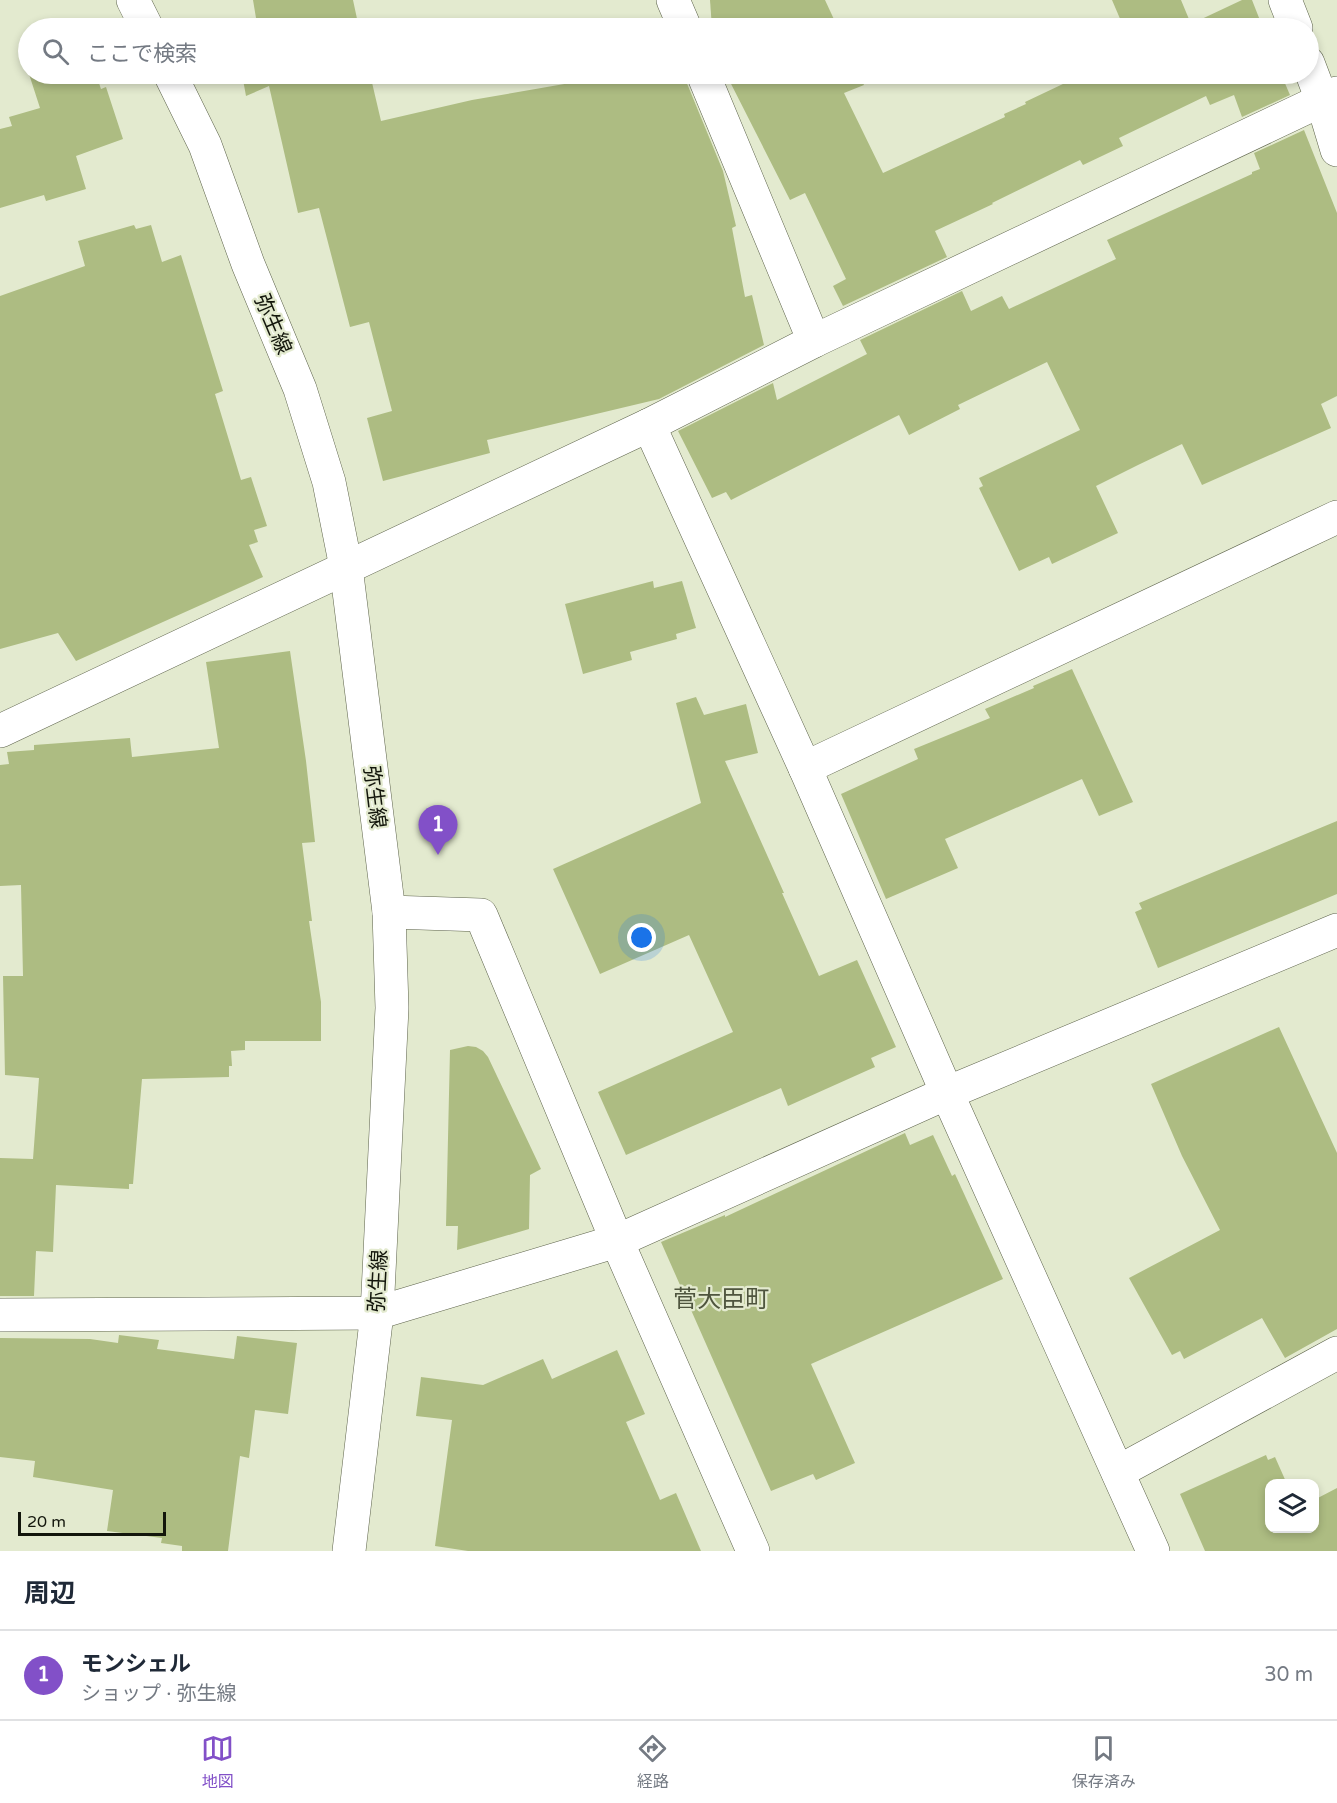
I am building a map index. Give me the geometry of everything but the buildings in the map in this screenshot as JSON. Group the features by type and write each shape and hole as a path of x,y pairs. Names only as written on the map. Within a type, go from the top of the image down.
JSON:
{"street":[{"path":"133,0 142,18"},
{"path":"673,0 681,18"},
{"path":"1285,0 1292,18"},
{"path":"1319,80 1330,96 1337,150"},
{"name":"弥生線","path":"175,84 205,145 248,264 300,389 329,482 346,567 389,912 392,1008 377,1314 349,1551"},
{"path":"707,84 814,341"},
{"path":"0,731 649,425 814,341 1330,96"},
{"path":"649,425 805,768 947,1093 1153,1551"},
{"path":"805,768 1337,517"},
{"path":"389,912 481,915 617,1241 753,1551"},
{"path":"0,1315 377,1314 617,1241 947,1093 1337,930"},
{"path":"1118,1472 1337,1353"}],"place":[{"name":"モンシェル","path":"438,855"}],"district":[{"name":"菅大臣町","path":"721,1299"}]}
